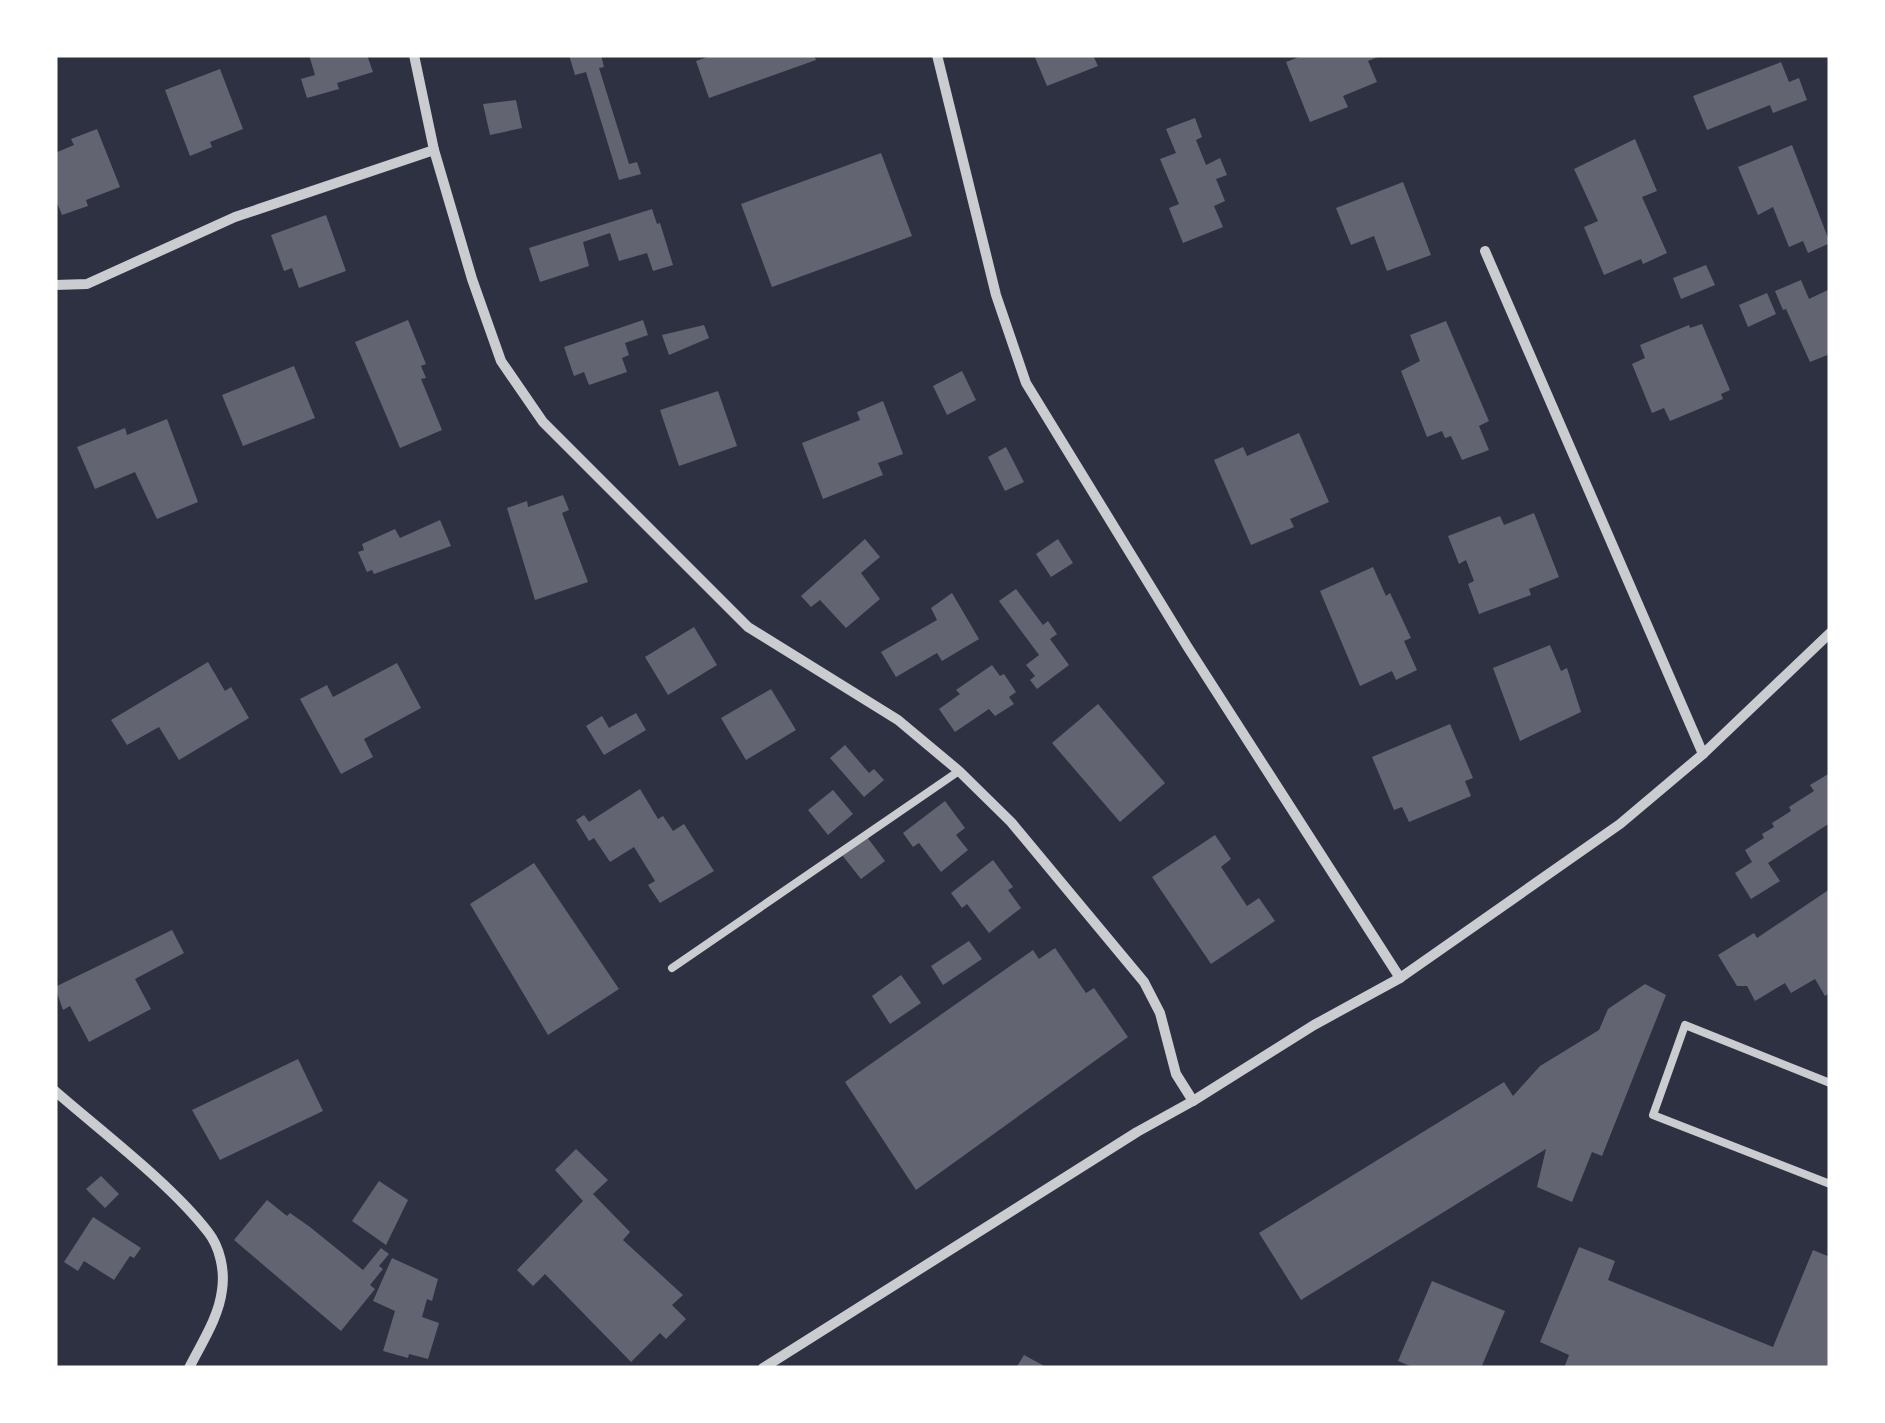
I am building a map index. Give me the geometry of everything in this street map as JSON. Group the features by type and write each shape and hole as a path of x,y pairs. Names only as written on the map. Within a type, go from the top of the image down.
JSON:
{"street":[{"path":"414,55 434,150 472,279 501,361 543,422 748,627 898,720 1011,822 1144,982 1160,1013 1176,1074 1193,1101"},
{"path":"936,55 996,295 1026,383 1186,646 1400,978"},
{"path":"55,286 86,284 236,217 434,150"},
{"path":"1485,252 1703,754"},
{"path":"763,1368 1137,1132 1400,978 1620,824 1703,754 1830,634"},
{"path":"55,1091 210,1233 220,1254 223,1290 189,1368"},
{"path":"779,1368 786,1355"}],"lane":[{"path":"672,968 959,772"},
{"path":"1830,1082 1685,1025 1653,1115 1830,1184"}],"building":[{"path":"309,55 367,55 373,72 337,83 339,89 307,98 301,79 315,75"},
{"path":"569,55 601,55 604,67 599,68 629,164 637,162 641,174 619,180 586,72 575,75"},
{"path":"713,55 814,55 816,60 709,98 696,61"},
{"path":"1034,55 1093,55 1098,66 1047,86"},
{"path":"1304,55 1383,55 1368,61 1377,82 1343,96 1348,107 1310,122 1286,62"},
{"path":"1781,62 1789,82 1799,78 1807,100 1773,113 1770,105 1707,130 1693,96"},
{"path":"220,69 243,129 210,142 212,147 190,156 165,90"},
{"path":"516,100 522,128 490,135 483,104"},
{"path":"1195,118 1202,137 1196,140 1206,165 1220,158 1227,175 1216,179 1225,201 1214,206 1223,227 1183,243 1169,208 1179,204 1160,159 1176,153 1166,129"},
{"path":"97,129 120,187 86,200 88,206 62,215 55,198 55,153 74,145 71,139"},
{"path":"1635,139 1657,191 1642,197 1667,253 1604,275 1584,227 1598,221 1574,169"},
{"path":"1792,145 1830,243 1808,253 1803,241 1789,247 1773,207 1758,215 1738,167"},
{"path":"881,153 912,236 772,287 741,204"},
{"path":"1403,182 1431,255 1387,271 1374,236 1351,245 1336,208"},
{"path":"652,209 673,265 653,271 647,253 619,261 610,233 583,242 589,266 540,282 529,248"},
{"path":"326,215 346,271 299,288 292,268 284,271 271,235"},
{"path":"1706,265 1715,285 1681,299 1673,278"},
{"path":"1801,280 1809,299 1830,289 1830,354 1810,362 1775,291"},
{"path":"1767,293 1776,314 1748,327 1739,305"},
{"path":"408,320 426,364 421,366 426,378 421,379 442,430 400,448 355,342"},
{"path":"643,320 648,335 625,343 629,355 622,358 627,372 589,385 584,372 574,376 564,347"},
{"path":"1446,321 1489,421 1479,426 1489,450 1462,460 1451,436 1445,438 1442,431 1427,437 1401,371 1420,361 1410,335"},
{"path":"1702,324 1730,390 1721,394 1723,399 1670,421 1664,408 1652,413 1632,364 1645,358 1640,345 1689,325 1690,328"},
{"path":"704,325 709,338 669,355 662,335"},
{"path":"294,366 315,418 243,446 222,395"},
{"path":"962,371 976,400 947,415 933,386"},
{"path":"718,391 737,446 679,466 660,410"},
{"path":"883,401 903,454 878,463 883,475 823,499 802,443 860,420 857,412"},
{"path":"167,419 198,502 157,519 135,472 95,489 77,447 125,428 127,435"},
{"path":"1299,433 1329,502 1290,519 1294,527 1251,545 1214,460 1243,447 1247,456"},
{"path":"1006,447 1024,482 1005,491 988,457"},
{"path":"563,495 569,510 562,513 588,582 535,600 507,508 527,501 528,507"},
{"path":"1534,513 1559,577 1529,589 1531,595 1479,614 1468,584 1474,581 1466,560 1459,564 1448,536 1500,516 1504,525"},
{"path":"440,520 451,546 374,574 372,570 367,572 358,552 364,550 362,544 395,529 400,538"},
{"path":"865,539 880,557 861,573 880,599 846,628 820,600 811,607 801,596"},
{"path":"1058,539 1073,563 1051,577 1036,554"},
{"path":"1373,567 1411,638 1404,641 1417,670 1396,680 1392,671 1360,686 1320,591"},
{"path":"1016,589 1043,625 1048,621 1057,634 1050,639 1069,665 1037,689 1030,680 1035,676 1026,665 1039,655 999,601"},
{"path":"952,593 979,639 942,661 937,653 896,677 881,652 937,620 931,608"},
{"path":"694,627 717,665 668,695 645,657"},
{"path":"1550,645 1561,671 1567,668 1581,712 1520,741 1493,668"},
{"path":"208,662 225,691 231,687 249,718 179,760 159,727 127,745 111,720"},
{"path":"397,663 421,708 364,739 373,757 341,774 300,699 327,685 333,697"},
{"path":"992,665 1016,692 1009,697 1014,704 995,716 989,709 955,732 939,709 960,694 956,690"},
{"path":"771,689 796,730 746,760 721,718"},
{"path":"1098,704 1165,783 1120,822 1052,743"},
{"path":"636,713 646,730 604,755 586,726 602,716 609,728"},
{"path":"1450,724 1473,778 1465,781 1471,796 1409,822 1402,807 1394,810 1372,757"},
{"path":"845,745 869,773 874,769 884,780 864,797 830,758"},
{"path":"1830,773 1830,823 1768,863 1780,881 1751,899 1735,873 1752,862 1745,850 1764,838 1762,834 1774,827 1772,823 1791,811 1789,807 1814,791 1810,785"},
{"path":"640,789 658,819 663,816 673,831 684,824 714,871 660,903 648,885 655,881 634,847 610,862 594,838 589,841 576,820 584,815 589,822"},
{"path":"833,790 853,814 828,835 808,810"},
{"path":"945,801 965,828 956,835 968,850 941,872 919,843 913,847 903,833"},
{"path":"1215,835 1231,859 1221,867 1247,906 1259,898 1275,921 1211,964 1152,877"},
{"path":"867,837 885,861 861,879 842,855"},
{"path":"993,860 1013,887 1008,890 1021,908 989,933 967,904 962,908 951,893"},
{"path":"534,863 619,989 548,1035 470,904"},
{"path":"1830,889 1830,993 1825,996 1815,979 1791,993 1785,983 1755,1001 1747,986 1737,986 1718,955 1754,933 1757,938"},
{"path":"172,930 184,953 135,979 151,1009 89,1042 70,1006 63,1010 55,987"},
{"path":"969,941 982,959 943,985 931,966"},
{"path":"1055,948 1086,993 1094,988 1128,1037 916,1190 845,1082 1033,950 1039,959"},
{"path":"901,975 921,1003 890,1024 872,996"},
{"path":"1645,984 1666,995 1602,1156 1592,1152 1572,1202 1537,1187 1546,1149 1301,1300 1259,1233 1504,1082 1513,1096 1540,1066 1599,1030 1608,1009"},
{"path":"298,1059 323,1111 220,1160 192,1110"},
{"path":"576,1149 608,1180 593,1194 630,1232 623,1240 683,1295 672,1305 686,1319 666,1339 660,1333 631,1362 545,1274 533,1286 517,1270 583,1201 555,1170"},
{"path":"101,1176 119,1194 105,1208 86,1189"},
{"path":"379,1181 408,1200 386,1245 352,1221"},
{"path":"267,1200 310,1227 363,1270 381,1248 389,1254 370,1285 375,1289 341,1331 234,1240"},
{"path":"93,1217 141,1248 134,1258 130,1256 114,1280 84,1261 78,1271 64,1262"},
{"path":"1579,1247 1615,1261 1608,1280 1773,1347 1813,1250 1830,1257 1830,1368 1564,1368 1569,1355 1540,1342"},
{"path":"392,1258 438,1279 432,1301 427,1299 422,1317 439,1323 428,1359 383,1351 395,1311 373,1301"},
{"path":"1432,1281 1505,1311 1481,1368 1415,1368 1398,1361"},
{"path":"1024,1355 1048,1368 1016,1368"}]}
